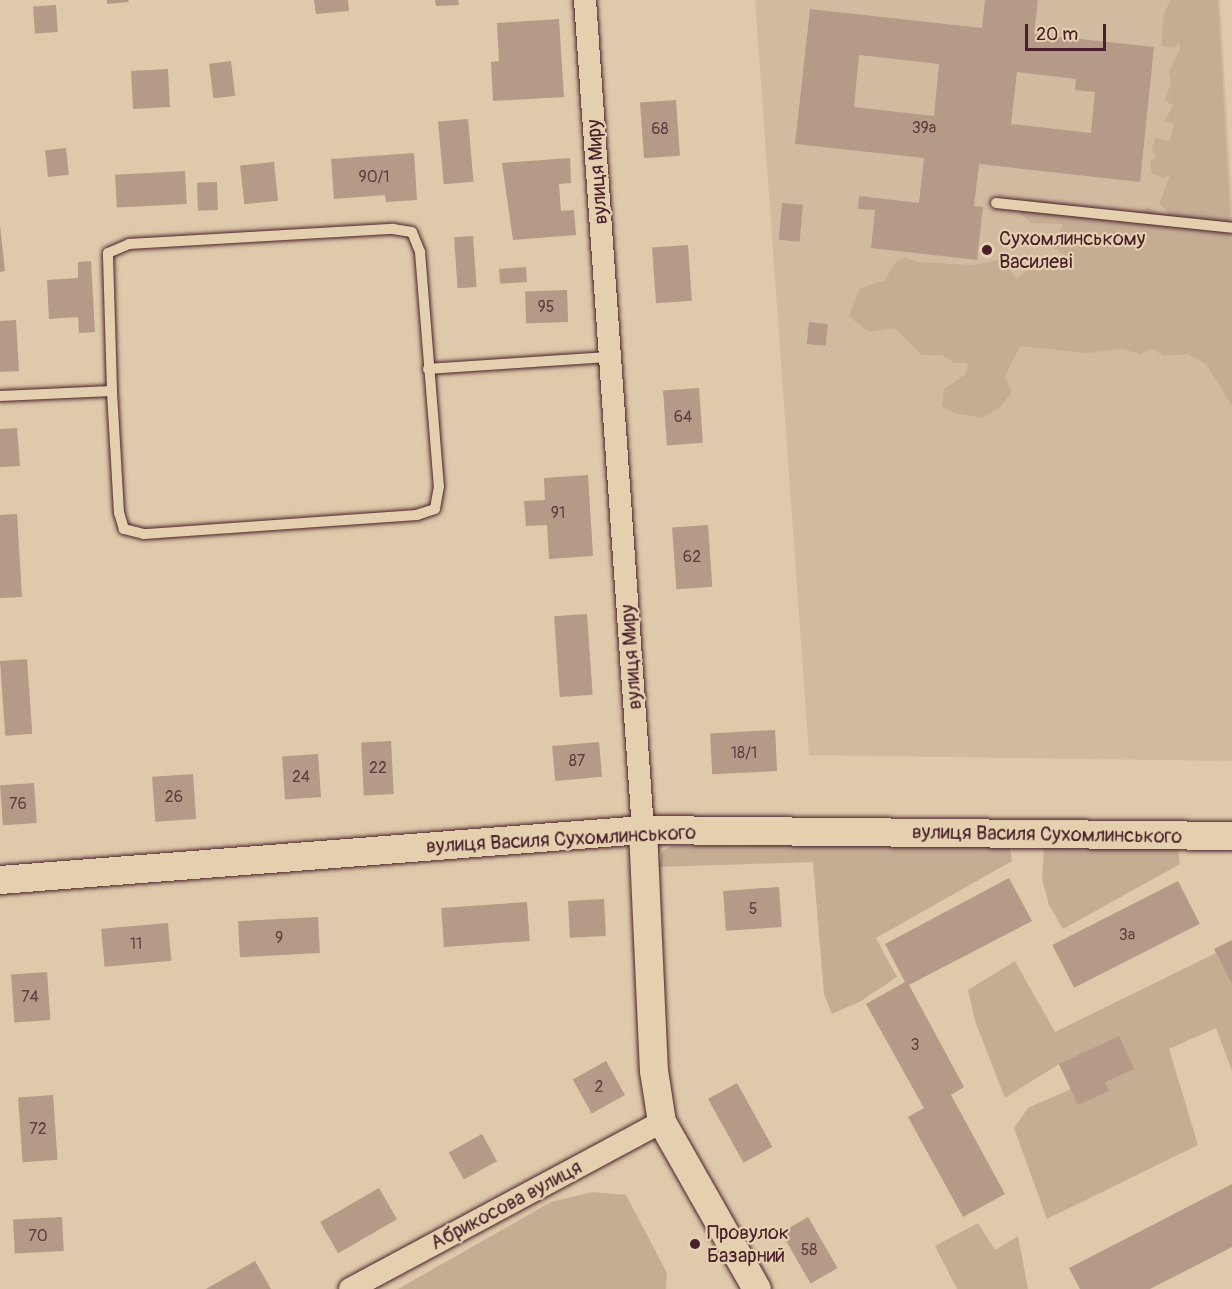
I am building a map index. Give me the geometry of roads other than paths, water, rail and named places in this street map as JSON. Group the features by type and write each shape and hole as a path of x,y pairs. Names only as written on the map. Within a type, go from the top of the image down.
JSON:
{"street":[{"name":"вулиця Миру","path":"585,0 643,830 654,1071 662,1122 757,1289"},
{"name":"вулиця Василя Сухомлинського","path":"0,880 643,830 1232,836"},
{"name":"Абрикосова вулиця","path":"350,1289 662,1122"}],"lane":[{"path":"996,202 1232,228"},
{"path":"393,229 412,232 420,252 428,369 440,486 435,508 417,515 144,534 124,529 119,513 106,275 108,253 129,244 393,229"},
{"path":"428,369 611,357"},
{"path":"0,396 112,391"}],"place":[{"name":"Сухомлинському Василеві","path":"987,250"},
{"name":"Провулок Базарний","path":"695,1244"}]}
